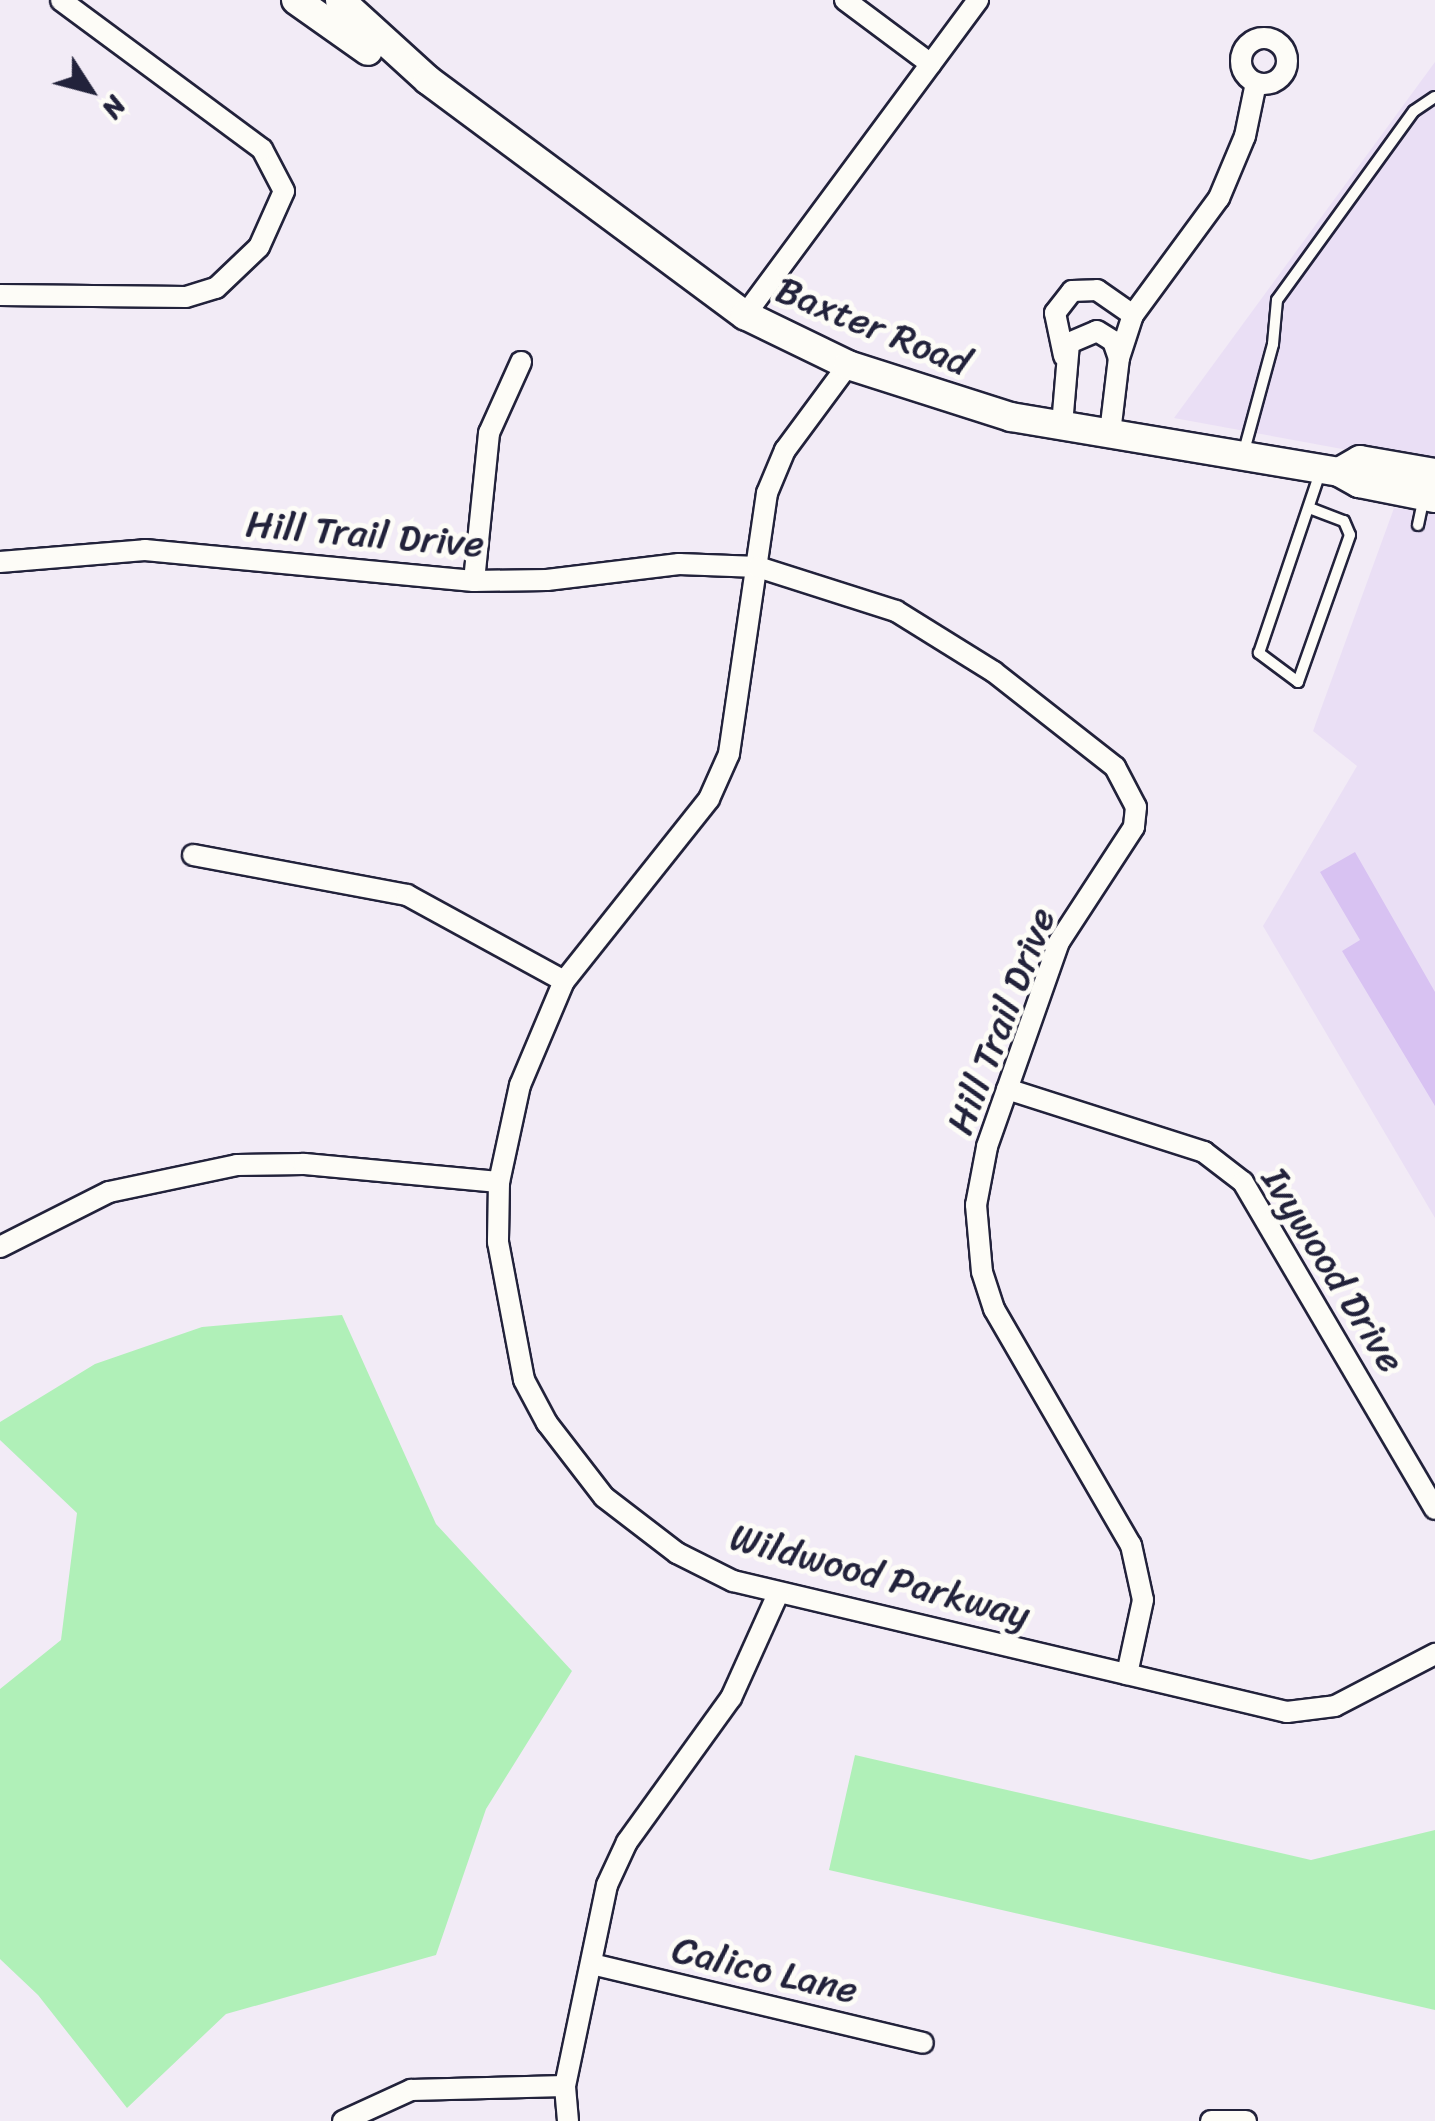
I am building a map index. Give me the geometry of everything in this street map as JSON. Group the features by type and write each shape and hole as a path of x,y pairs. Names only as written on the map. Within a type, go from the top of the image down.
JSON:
{"main road":[{"path":"296,0 413,82 428,80"},
{"name":"Baxter Road","path":"316,0 346,8 428,80 746,315 848,364 947,400 1330,471 1359,483 1432,489"}],"street":[{"path":"0,295 186,298 216,288 259,247 284,190 254,142 61,0"},
{"path":"845,0 932,64"},
{"path":"746,315 978,0"},
{"path":"1110,433 1119,358 1133,315 1219,198 1245,136 1256,83"},
{"path":"1062,424 1065,359 1055,313 1072,291 1097,290 1133,315"},
{"path":"1065,359 1075,336 1093,330 1113,340 1119,358"},
{"path":"474,581 489,433 521,362"},
{"name":"Wildwood Parkway","path":"848,364 785,450 767,492 729,754 709,799 564,980 520,1086 499,1182 498,1242 510,1331 524,1380 547,1423 604,1497 642,1529 732,1581 1261,1708 1313,1711 1387,1683 1435,1654"},
{"name":"Hill Trail Drive","path":"0,562 146,550 474,581 546,580 679,564 758,567 867,598 940,636 1085,744 1130,785 1134,827 1059,942 1008,1089 976,1205 982,1272 994,1310 1131,1545 1143,1600 1127,1674"},
{"path":"193,855 407,894 564,980"},
{"name":"Ivywood Drive","path":"1008,1089 1204,1152 1243,1182 1435,1509"},
{"path":"0,1247 110,1192 237,1165 304,1164 499,1182"},
{"path":"568,2121 564,2086 607,1885 627,1842 731,1698 778,1594"},
{"name":"Calico Lane","path":"592,1964 923,2043"},
{"path":"343,2121 411,2090 564,2086"},
{"path":"1210,2121 1246,2121"}],"lane":[{"path":"1243,456 1273,344 1277,300 1414,111 1435,97"},
{"path":"1312,509 1344,521 1350,535 1298,682 1259,653 1312,509 1330,471"},
{"path":"1418,525 1432,489"}],"shaded area":[{"path":"1435,62 1435,466 1174,418"},
{"path":"1394,508 1435,513 1435,1218 1263,926 1357,766 1313,731"}],"green space":[{"path":"342,1315 436,1524 572,1671 486,1809 436,1955 226,2014 127,2108 38,1995 0,1959 0,1689 61,1640 77,1513 0,1440 0,1422 95,1364 202,1327"},
{"path":"855,1755 1311,1860 1435,1830 1435,2010 829,1870"}],"building":[{"path":"1355,852 1435,992 1435,1106 1342,951 1360,940 1320,872"}]}
